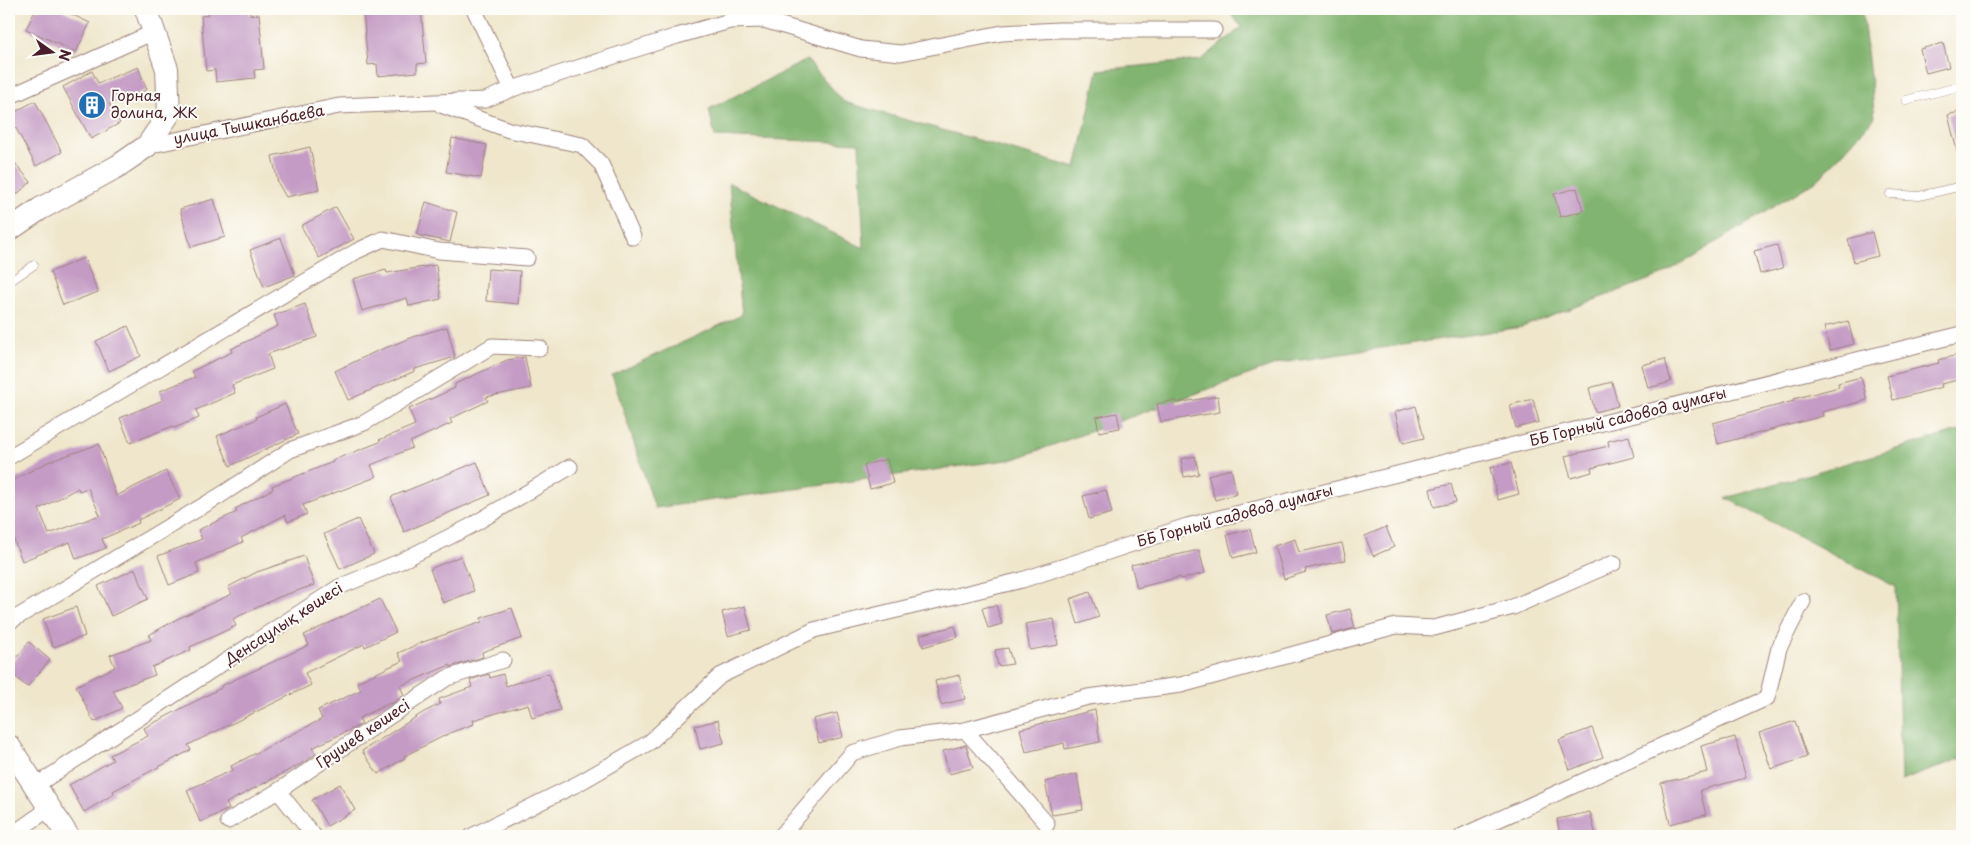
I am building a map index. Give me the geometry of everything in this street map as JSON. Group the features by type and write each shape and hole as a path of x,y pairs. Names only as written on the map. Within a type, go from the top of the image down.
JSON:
{"street":[{"path":"146,9 167,69 169,114 146,146"},
{"path":"474,9 512,89"},
{"name":"улица Тышканбаева","path":"9,230 40,209 118,166 146,146 340,106 485,100 512,89 677,36 730,22 764,20 861,49 901,53 1002,33 1060,30 1214,30"},
{"path":"13,95 154,32"},
{"path":"435,102 510,130 582,145 601,164 633,237"},
{"path":"9,457 357,251 384,239 439,251 527,258"},
{"name":"ББ Горный садовод аумағы","path":"472,836 579,783 650,742 720,676 814,630 1022,580 1187,526 1962,334"},
{"path":"9,622 221,495 290,450 364,423 492,346 540,348"},
{"name":"Денсаулық көшесі","path":"35,786 339,587 399,562 470,527 570,467"},
{"path":"781,836 852,753 900,738 965,730 1088,697 1181,685 1396,626 1434,628 1513,607 1614,563"},
{"path":"1462,836 1767,698 1778,648 1803,601"},
{"name":"Грушев көшесі","path":"228,821 278,791 447,678 503,660"},
{"path":"965,730 1047,824"},
{"path":"9,746 68,836"},
{"path":"278,791 314,836"},
{"path":"10,836 50,808"}],"lane":[{"path":"1906,100 1962,86"},
{"path":"1890,194 1919,196 1962,186"},
{"path":"9,282 34,264"}],"green space":[{"path":"1226,9 1862,9 1875,117 1819,179 1664,274 1522,327 1281,363 1014,459 655,508 612,375 742,315 729,183 864,248 859,143 715,137 709,109 807,60 844,102 1076,168 1098,70 1201,60 1242,27"},
{"path":"1962,430 1962,758 1901,781 1896,587 1726,498"}],"building":[{"path":"36,9 60,9 90,23 76,52 26,29"},
{"path":"208,9 250,9 250,15 259,14 264,69 254,70 255,78 216,82 215,70 206,71 201,16 209,15"},
{"path":"421,9 426,63 417,64 417,72 378,76 377,64 368,65 363,10"},
{"path":"1943,43 1949,67 1926,73 1920,49"},
{"name":"Горная долина, ЖК","path":"138,67 147,90 109,104 120,123 91,139 63,87 92,71 98,83"},
{"path":"35,101 62,152 36,166 9,115"},
{"path":"1962,111 1962,154 1958,155 1948,115"},
{"path":"452,138 487,145 481,178 446,172"},
{"path":"310,147 319,190 286,197 278,183 272,156"},
{"path":"9,156 31,182 9,201"},
{"path":"1577,188 1583,211 1560,217 1554,194"},
{"path":"214,199 225,237 191,247 180,209"},
{"path":"426,202 457,212 450,242 417,235"},
{"path":"336,207 354,239 319,258 301,226"},
{"path":"1872,232 1878,256 1854,262 1848,239"},
{"path":"281,238 295,275 264,287 250,250"},
{"path":"1777,245 1783,268 1760,274 1754,251"},
{"path":"84,258 98,292 63,305 50,272"},
{"path":"436,265 441,299 409,306 407,298 362,311 353,279 386,270 387,273"},
{"path":"488,269 520,271 518,304 486,301"},
{"path":"305,304 317,337 268,354 273,369 232,385 235,393 196,410 199,418 130,443 120,418 163,400 160,391 195,377 192,371 232,352 231,349 278,326 274,315"},
{"path":"1848,321 1854,344 1830,350 1824,327"},
{"path":"128,326 141,356 109,371 96,341"},
{"path":"447,327 455,357 415,369 415,371 348,400 335,371 377,351 416,336"},
{"path":"1962,354 1962,379 1941,384 1942,387 1893,400 1887,376 1939,363 1938,360"},
{"path":"525,357 531,388 486,397 488,401 450,419 452,423 410,442 412,448 371,465 376,477 303,505 307,514 288,522 285,515 241,538 243,542 196,563 199,573 169,585 158,556 202,539 198,530 237,512 235,509 273,489 272,486 380,442 379,440 415,425 409,409 455,388 455,384 507,360"},
{"path":"1665,359 1671,382 1648,388 1642,365"},
{"path":"1861,377 1867,400 1822,412 1823,416 1718,444 1713,423 1794,401 1793,399 1839,387 1838,383"},
{"path":"1612,382 1618,406 1595,412 1589,388"},
{"path":"1218,396 1220,412 1161,422 1157,404 1176,400 1177,403"},
{"path":"1533,399 1539,422 1516,428 1510,405"},
{"path":"285,404 298,434 230,466 217,436 257,419 256,417"},
{"path":"1416,406 1424,438 1403,443 1395,412"},
{"path":"1117,413 1120,428 1099,432 1096,417"},
{"path":"1629,436 1634,457 1591,468 1592,472 1571,478 1565,456 1609,446 1608,441"},
{"path":"99,444 116,496 166,471 180,499 138,520 139,523 102,539 106,548 76,559 70,542 22,561 9,527 9,482 48,462","holes":["78,488 79,491 88,488 100,515 49,534 39,509"]},
{"path":"1195,456 1199,474 1184,477 1181,459"},
{"path":"887,459 893,483 870,489 864,465"},
{"path":"477,462 490,495 404,532 391,497"},
{"path":"1511,463 1519,494 1498,500 1490,468"},
{"path":"1231,469 1237,494 1215,500 1208,475"},
{"path":"1451,484 1456,502 1434,507 1430,489"},
{"path":"1106,490 1112,513 1089,519 1083,496"},
{"path":"358,519 374,554 340,569 324,534"},
{"path":"1386,527 1394,547 1373,556 1365,536"},
{"path":"1250,529 1256,552 1233,558 1227,535"},
{"path":"1295,539 1299,552 1342,543 1346,560 1305,569 1306,572 1284,579 1274,546"},
{"path":"1199,550 1205,573 1137,588 1131,565"},
{"path":"304,556 314,585 279,597 233,619 236,626 190,647 191,650 152,667 155,675 113,690 122,708 94,722 76,686 115,667 110,655 151,640 149,635 177,619 232,594 228,587 257,572"},
{"path":"461,556 474,591 443,603 430,569"},
{"path":"135,569 148,599 111,616 98,586"},
{"path":"1090,592 1099,617 1078,624 1070,599"},
{"path":"380,599 396,632 365,647 364,644 305,673 311,685 188,745 191,750 113,791 114,794 84,812 69,785 113,760 110,755 148,736 144,728 221,688 221,686 309,645 304,635"},
{"path":"996,605 1002,624 988,628 982,608"},
{"path":"745,606 751,630 728,636 722,612"},
{"path":"76,607 85,636 53,647 43,619"},
{"path":"512,608 522,638 482,652 483,657 450,667 450,665 400,686 404,695 391,704 359,718 362,724 312,748 316,754 301,764 226,803 229,809 200,822 187,790 233,770 231,766 322,719 318,710 361,690 357,682 402,661 398,653 423,642 482,622 481,618"},
{"path":"1350,609 1355,628 1332,634 1327,615"},
{"path":"1054,619 1058,645 1030,650 1025,624"},
{"path":"955,626 958,637 923,647 920,635"},
{"path":"29,642 50,660 27,687 9,671 9,667"},
{"path":"1008,648 1013,664 998,666 995,650"},
{"path":"549,673 560,710 532,718 528,704 473,720 474,724 452,732 404,756 405,758 378,774 362,751 440,704 439,699 472,687 470,680 489,674 490,678 503,674 506,686"},
{"path":"959,675 965,699 941,705 935,681"},
{"path":"1095,710 1100,742 1065,749 1064,743 1026,752 1020,729"},
{"path":"837,713 843,737 819,743 813,719"},
{"path":"718,720 724,743 700,749 695,726"},
{"path":"1795,721 1807,757 1771,769 1759,733"},
{"path":"1592,728 1603,757 1570,770 1559,740"},
{"path":"1735,737 1746,778 1700,790 1706,815 1670,824 1661,783 1707,772 1701,746"},
{"path":"966,745 973,768 949,774 943,751"},
{"path":"1077,774 1083,810 1052,815 1045,782"},
{"path":"340,784 355,810 327,826 312,800"},
{"path":"1590,812 1596,836 1560,836 1557,819"}],"place":[{"name":"Горная долина, ЖК","path":"92,105"}]}
